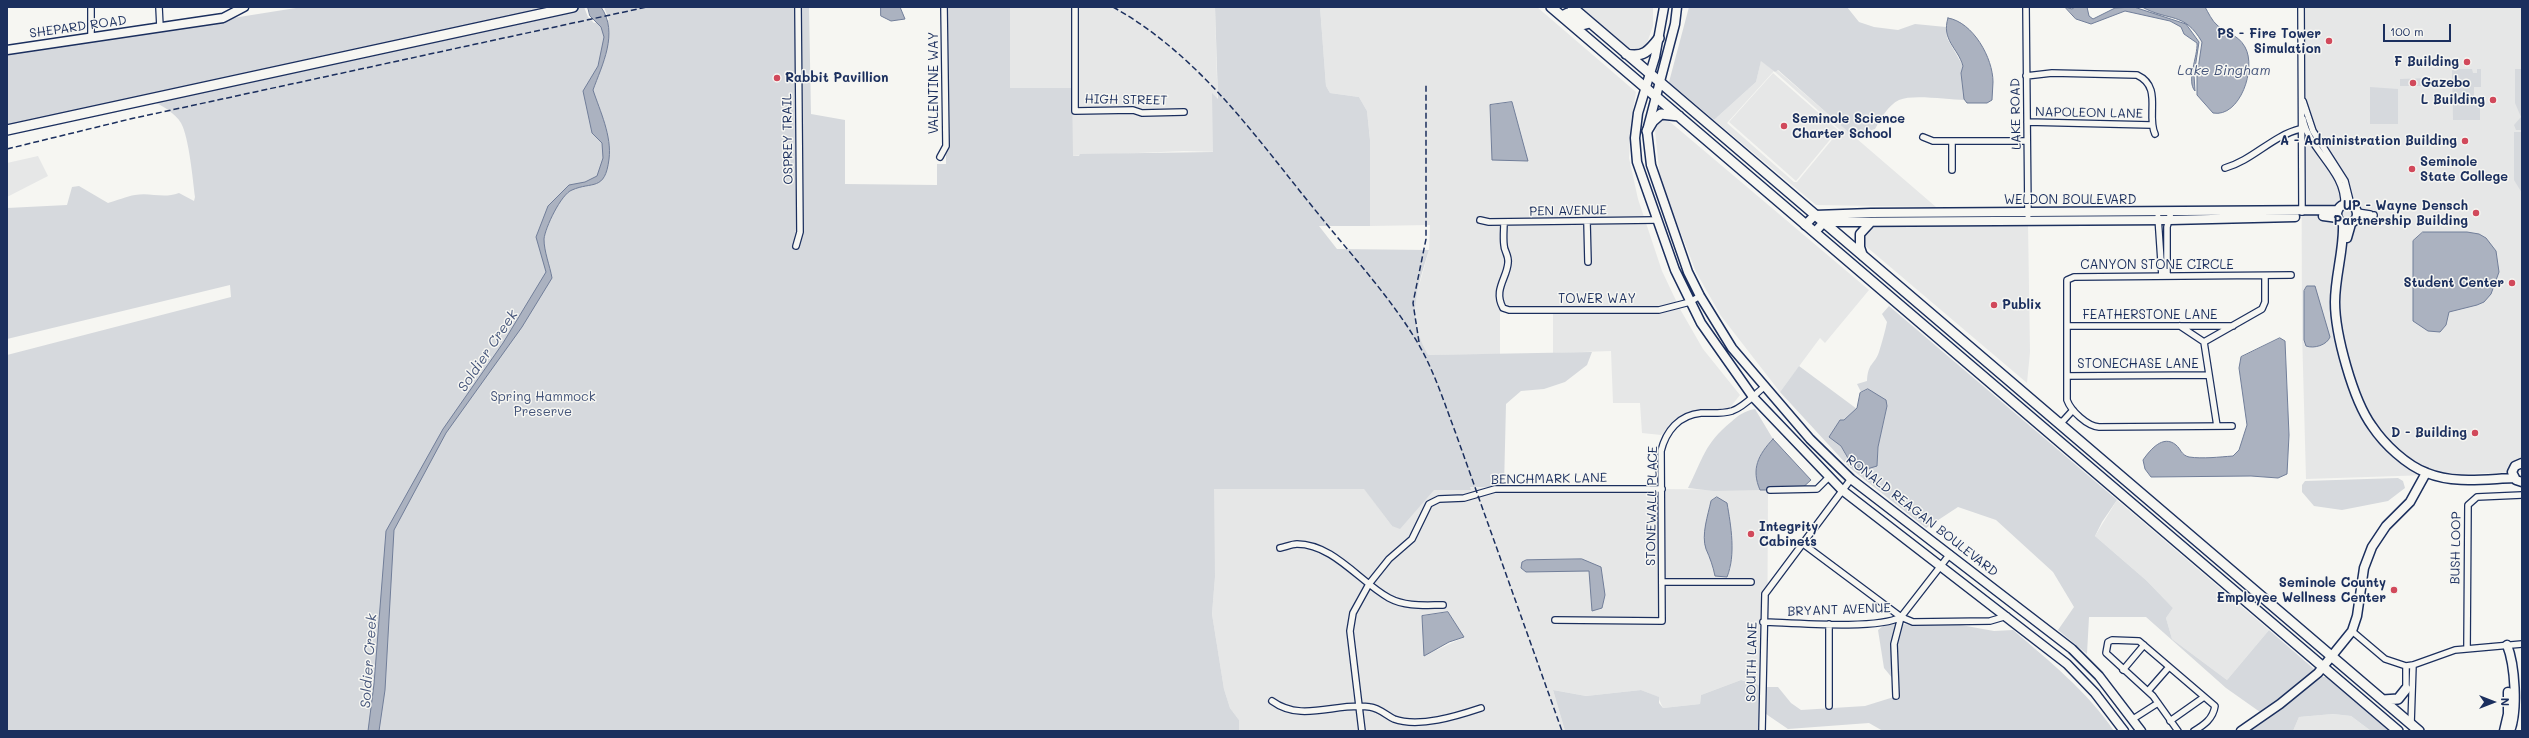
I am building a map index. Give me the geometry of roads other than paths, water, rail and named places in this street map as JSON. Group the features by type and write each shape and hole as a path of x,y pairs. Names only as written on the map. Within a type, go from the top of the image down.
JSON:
{"main road":[{"path":"7,130 573,7"},
{"path":"1551,7 2398,731"},
{"path":"1572,7 2419,731"},
{"path":"1562,16 1568,13 1582,25 1590,23"},
{"path":"1626,54 1638,56 1648,53 1659,38"},
{"path":"1647,131 1653,121 1661,114 1680,117"},
{"path":"1891,298 1902,302 1936,328 1944,324"},
{"path":"1985,378 1998,382 2013,395 2021,395 2024,393"},
{"path":"2028,414 2033,411 2037,412 2064,431 2069,431"},
{"path":"2157,525 2166,528 2189,545 2197,541"},
{"path":"2197,559 2209,558 2232,578 2247,584"},
{"path":"2383,700 2398,699 2406,689"}],"street":[{"path":"91,7 91,38"},
{"path":"159,7 160,27"},
{"name":"OSPREY TRAIL","path":"796,246 800,232 798,7"},
{"name":"VALENTINE WAY","path":"940,157 946,146 944,7"},
{"name":"HIGH STREET","path":"1075,7 1075,111 1133,110 1142,113 1184,112"},
{"name":"RONALD REAGAN BOULEVARD","path":"1664,7 1659,38 1650,74 1644,86 1635,138 1638,162 1656,220 1675,270 1690,302 1722,355 1753,397 1842,490 2007,616 2067,664 2096,693 2124,731"},
{"name":"RONALD REAGAN BOULEVARD","path":"1677,7 1675,24 1660,82 1655,95 1647,131 1651,165 1680,251 1700,296 1732,348 1810,439 1851,479 2072,649 2099,676 2141,731"},
{"name":"LAKE ROAD","path":"2026,7 2028,216"},
{"path":"2301,7 2300,129 2302,212"},
{"name":"SHEPARD ROAD","path":"7,50 223,18 242,8"},
{"path":"2026,76 2052,73 2137,75 2147,81 2150,87 2154,109 2151,125 2155,134"},
{"path":"2300,91 2313,140"},
{"path":"2300,107 2313,140 2345,181 2347,214 2335,301 2337,320 2341,345 2361,408 2372,426 2388,445 2426,473 2463,480 2516,477 2515,466 2522,463"},
{"name":"NAPOLEON LANE","path":"2027,122 2151,125"},
{"path":"2225,168 2246,159 2284,134 2300,129"},
{"path":"1923,137 1933,141 2027,141"},
{"path":"2301,145 2313,140"},
{"path":"1952,141 1952,170"},
{"path":"1913,212 1913,222"},
{"name":"WELDON BOULEVARD","path":"1815,215 1913,212 2028,216 2158,216 2171,212 2302,212 2347,214"},
{"path":"2164,276 2164,256 2167,227 2171,212"},
{"name":"WELDON BOULEVARD","path":"2158,216 2170,220 2347,214"},
{"path":"1805,225 1815,215"},
{"name":"WELDON BOULEVARD","path":"1824,222 1913,222 2028,216"},
{"path":"2158,216 2158,239 2164,256"},
{"name":"PEN AVENUE","path":"1480,220 1504,222 1587,222 1656,220"},
{"path":"1656,220 1668,224 1680,251"},
{"name":"TOWER WAY","path":"1504,222 1504,245 1508,256 1508,265 1501,284 1500,303 1503,308 1509,310 1659,310 1690,302 1700,296"},
{"path":"1587,222 1588,262"},
{"path":"1815,232 1824,222"},
{"path":"1863,256 1860,247 1860,234 1871,222"},
{"name":"CANYON STONE CIRCLE","path":"2073,410 2067,400 2066,284 2071,278 2291,275"},
{"path":"2204,342 2233,326 2264,306 2265,276"},
{"name":"FEATHERSTONE LANE","path":"2066,326 2233,326"},
{"path":"2180,326 2204,342 2217,426"},
{"name":"STONECHASE LANE","path":"2067,376 2209,375"},
{"name":"STONEWALL PLACE","path":"1555,620 1662,621 1663,444 1668,432 1675,424 1692,414 1733,411 1753,397 1764,386"},
{"path":"2057,422 2064,422 2073,410 2091,425 2099,427 2232,426"},
{"path":"2241,731 2286,700 2324,668 2352,631 2357,616 2364,568 2372,547 2386,526 2410,502 2426,473"},
{"path":"1770,490 1816,490 1829,477"},
{"path":"1851,479 1802,543 1901,617"},
{"name":"BENCHMARK LANE","path":"1362,731 1350,631 1357,603 1369,584 1389,559 1412,539 1424,511 1429,504 1439,499 1464,498 1495,489 1662,489"},
{"name":"BUSH LOOP","path":"2467,649 2468,505 2477,497 2522,494"},
{"name":"SOUTH LANE","path":"1762,731 1765,594 1802,543"},
{"path":"1280,548 1296,544 1314,548 1338,561 1389,598 1406,604 1443,605"},
{"path":"1896,696 1894,644 1901,617 1950,554"},
{"path":"1662,582 1751,582"},
{"name":"BRYANT AVENUE","path":"1764,622 1829,624 1887,622 1901,617 1913,622 1990,621 2007,616"},
{"path":"1829,624 1830,706"},
{"path":"2352,631 2385,659 2406,666 2413,665 2439,654 2467,649 2522,644"},
{"path":"2178,731 2148,691 2123,670 2106,653 2108,642 2112,640 2134,639 2215,706 2214,715 2194,731"},
{"path":"2123,670 2144,646"},
{"path":"2504,731 2509,703 2505,654 2506,646"},
{"path":"2506,646 2510,654 2515,703 2510,731"},
{"path":"2411,724 2413,665"},
{"path":"2406,666 2406,689"},
{"path":"2148,691 2169,667"},
{"path":"2170,721 2204,697"},
{"path":"1272,701 1280,707 1297,711 1370,707 1394,719 1413,721 1448,718 1481,708"},
{"path":"2133,719 2158,703"}],"water":[{"path":"588,7 601,7 609,27 607,49 593,90 605,124 609,141 609,159 607,169 601,181 596,184 579,187 572,190 559,204 550,220 544,239 552,278 522,327 446,433 394,530 385,690 379,731 368,731 374,684 386,531 443,429 503,343 546,272 536,237 548,206 569,185 585,182 597,176 603,158 602,143 592,133 583,91 598,66 604,37 601,27 590,16"},
{"path":"881,7 900,7 905,19 891,21 881,16"},
{"path":"2065,7 2072,9 2075,7 2087,7 2089,16 2093,19 2115,8 2134,7 2186,24 2199,42 2194,75 2195,91 2193,87 2192,75 2197,43 2184,34 2181,27 2170,21 2125,11 2091,24 2076,19"},
{"name":"Lake Bingham","path":"2142,7 2205,7 2215,23 2242,42 2248,56 2249,67 2244,90 2231,108 2223,112 2213,113 2197,95 2197,76 2202,42 2195,32 2182,21 2152,12"},
{"path":"1948,18 1966,26 1980,42 1985,52 1992,73 1993,82 1992,100 1987,103 1967,103 1964,99 1961,73 1963,66 1948,38 1946,26"},
{"path":"1512,102 1528,161 1492,160 1490,105"},
{"path":"2423,232 2467,232 2479,234 2486,238 2496,251 2499,272 2491,294 2484,302 2477,305 2449,312 2446,325 2440,332 2428,331 2413,321 2413,241"},
{"path":"2307,286 2315,286 2330,337 2326,342 2316,347 2306,346 2304,340 2304,291"},
{"path":"2280,338 2285,341 2289,435 2287,474 2278,478 2251,476 2151,477 2145,469 2143,460 2153,448 2162,442 2171,442 2178,447 2184,455 2194,458 2233,456 2239,450 2247,425 2239,368 2241,357"},
{"path":"1868,389 1886,400 1887,406 1878,447 1877,466 1867,469 1853,467 1841,446 1829,437 1840,420 1844,420 1857,408 1860,393"},
{"path":"1773,439 1811,480 1800,490 1760,490 1757,482 1756,469 1763,451"},
{"path":"1717,497 1727,503 1730,521 1732,550 1730,568 1727,577 1715,576 1704,538 1711,501"},
{"path":"1582,559 1601,567 1605,595 1602,608 1592,611 1589,571 1526,572 1521,568 1522,562 1526,560"},
{"path":"1448,612 1464,637 1449,642 1424,656 1422,616"}],"railway":[{"path":"7,149 130,119 647,7"},
{"path":"1113,7 1145,27 1174,50 1226,101 1372,279 1397,311 1419,345 1444,400 1562,731"},
{"path":"1419,342 1413,303 1426,239 1426,83"}],"place":[{"name":"PS - Fire Tower Simulation","path":"2329,41"},
{"name":"F Building","path":"2467,62"},
{"name":"Rabbit Pavillion","path":"777,78"},
{"name":"Gazebo","path":"2413,83"},
{"name":"L Building","path":"2493,100"},
{"name":"Seminole Science Charter School","path":"1784,126"},
{"name":"A - Administration Building","path":"2465,141"},
{"name":"Seminole State College","path":"2412,169"},
{"name":"UP - Wayne Densch Partnership Building","path":"2476,213"},
{"name":"Student Center","path":"2512,283"},
{"name":"Publix","path":"1994,305"},
{"name":"D - Building","path":"2475,433"},
{"name":"Integrity Cabinets","path":"1751,534"},
{"name":"Seminole County Employee Wellness Center","path":"2394,590"}],"water label":[{"name":"Soldier Creek","path":"488,351"},
{"name":"Soldier Creek","path":"369,661"}],"park label":[{"name":"Spring Hammock Preserve","path":"543,404"}]}
